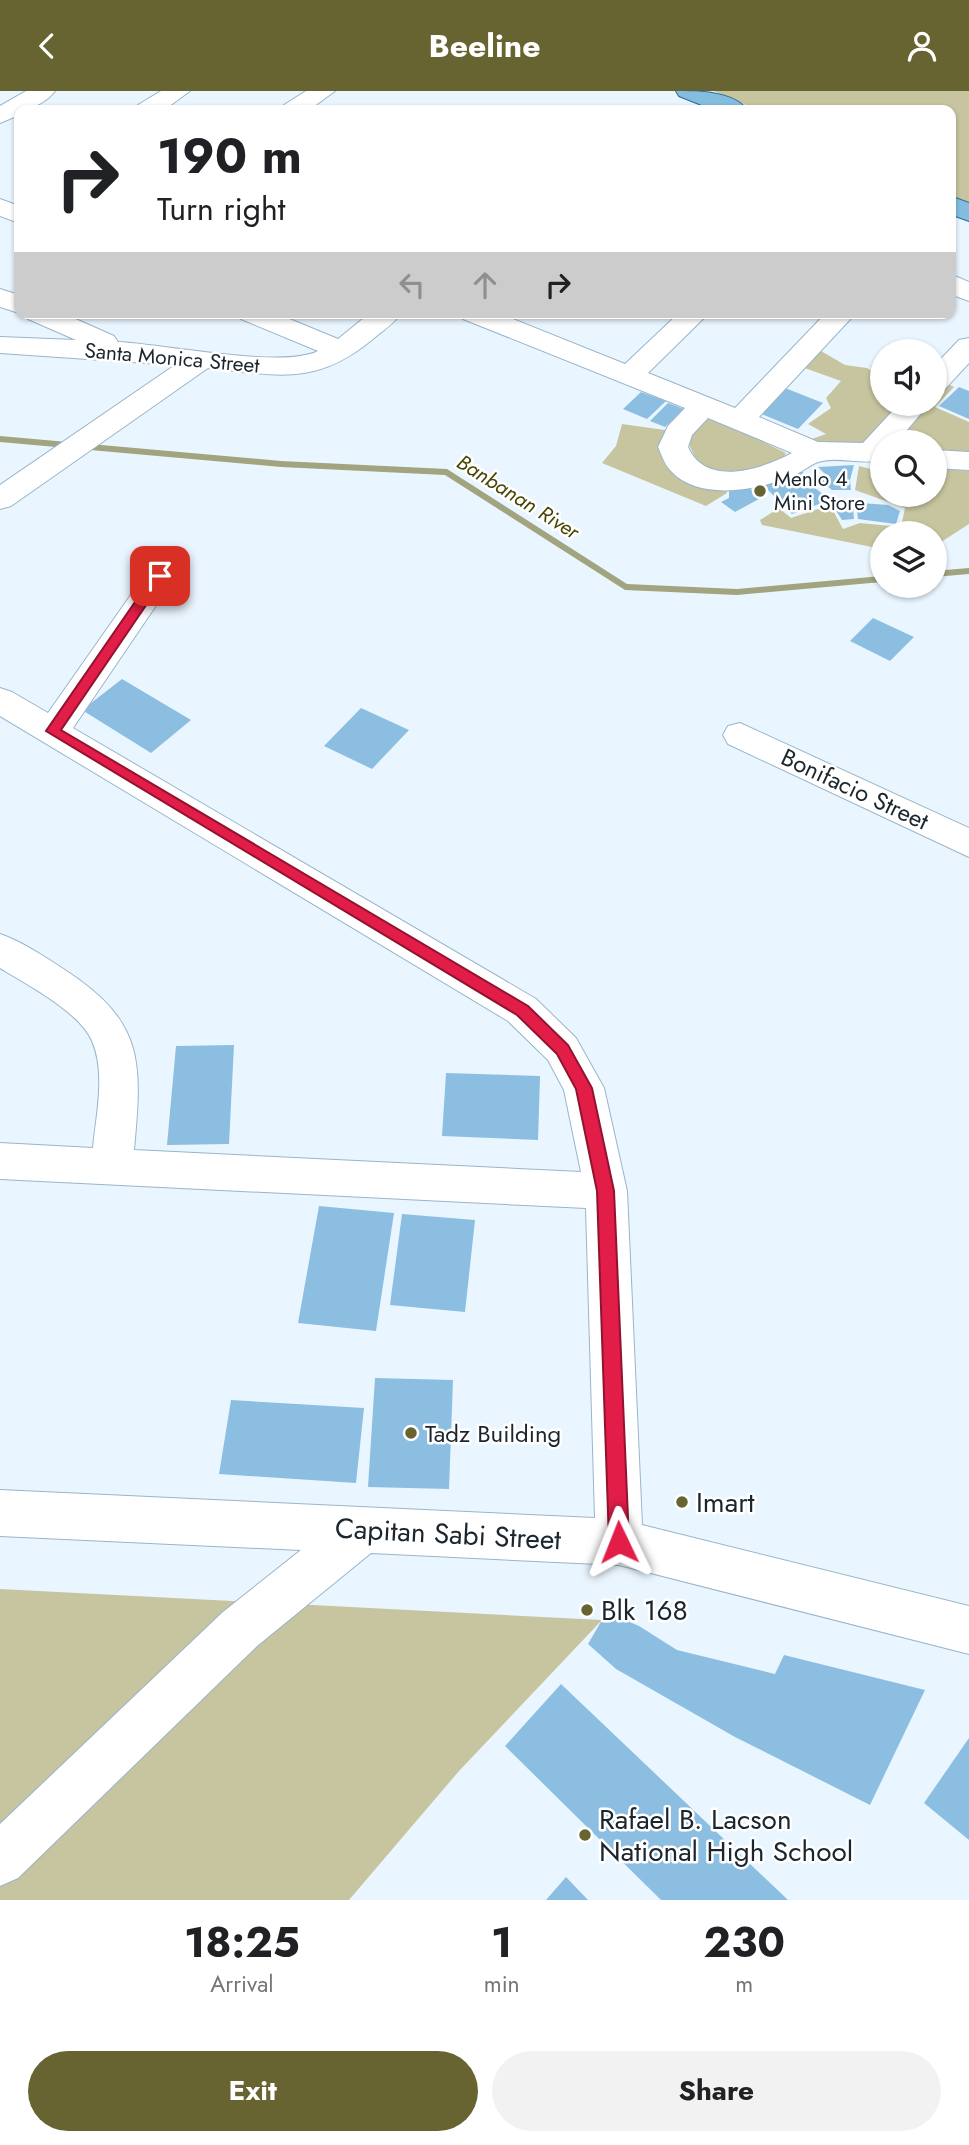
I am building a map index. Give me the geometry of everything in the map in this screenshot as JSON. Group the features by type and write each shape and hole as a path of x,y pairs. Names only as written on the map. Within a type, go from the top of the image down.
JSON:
{"main road":[{"path":"688,91 723,105"}],"street":[{"path":"19,105 43,91"},
{"path":"155,105 178,91"},
{"path":"301,105 323,91"},
{"path":"52,319 126,352"},
{"path":"265,319 341,351"},
{"name":"Santa Monica Street","path":"0,345 126,352 299,367 317,363 341,351 380,319"},
{"path":"628,376 689,319"},
{"path":"740,420 836,319"},
{"path":"517,320 628,376 814,451 870,453"},
{"path":"947,370 969,346"},
{"path":"0,499 202,359"},
{"path":"704,405 678,432 673,447 681,465 701,477 733,481 764,477 786,470 814,451"},
{"path":"894,430 905,416"},
{"path":"947,460 969,461"},
{"path":"53,731 160,576"},
{"path":"0,700 522,1010 562,1049 584,1088 606,1191 619,1542"},
{"name":"Bonifacio Street","path":"740,735 969,843"},
{"path":"0,949 85,1004 111,1038 118,1070 112,1166"},
{"path":"0,1161 606,1191"},
{"name":"Capitan Sabi Street","path":"0,1513 619,1542 969,1630"},
{"path":"0,1860 240,1629 363,1530"}],"green space":[{"path":"714,91 969,91 969,205 956,200 956,105 746,105"},
{"path":"821,351 845,365 867,368 870,370 870,416 898,416 880,430 870,430 867,449 826,448 812,439 826,434 808,424 831,408 826,398 841,381 799,366"},
{"path":"947,384 954,387 947,394"},
{"path":"947,412 969,422 969,457 947,454 947,430 901,430 913,416 947,416"},
{"path":"710,416 786,453 781,461 730,475 699,466 686,438"},
{"path":"622,424 672,431 667,450 724,484 727,493 706,506 602,463 616,446"},
{"path":"859,466 870,469 870,495 855,490"},
{"path":"947,469 969,471 969,524 947,538 947,521 902,521 905,508 902,507 947,507"},
{"path":"830,505 843,529 860,523 870,524 870,547 762,525 760,520 779,508 791,518"},
{"path":"0,1589 602,1620 459,1771 349,1900 0,1900"}],"building":[{"path":"959,387 969,391 969,419 947,409 947,398"},
{"path":"785,388 823,403 798,429 759,413"},
{"path":"641,392 666,401 647,419 623,409"},
{"path":"668,403 684,409 665,427 650,421"},
{"path":"854,465 850,480 851,490 832,490 821,481 827,476 818,467"},
{"path":"802,471 808,482 830,500 792,514 761,483"},
{"path":"749,487 759,499 735,512 721,502 729,498 729,490"},
{"path":"861,503 870,504 870,507 892,507 900,511 897,521 873,521 858,519 857,510"},
{"path":"853,508 854,519 842,520 835,509"},
{"path":"873,618 914,637 890,661 850,641"},
{"path":"122,679 191,720 151,753 82,710"},
{"path":"361,708 409,730 372,769 324,746"},
{"path":"234,1045 229,1144 167,1145 176,1046"},
{"path":"446,1073 540,1076 538,1140 442,1136"},
{"path":"319,1206 394,1213 376,1331 298,1323"},
{"path":"402,1214 475,1220 465,1312 390,1305"},
{"name":"Tadz Building","path":"375,1378 453,1380 449,1489 368,1487"},
{"path":"231,1400 364,1408 356,1483 219,1474"},
{"path":"618,1617 639,1626 677,1650 775,1674 784,1655 925,1690 870,1805 735,1737 616,1669 588,1644 602,1620"},
{"path":"561,1684 788,1900 661,1900 505,1746"},
{"path":"969,1738 969,1840 924,1803"},
{"path":"566,1877 588,1900 546,1900"}],"waterway":[{"name":"Banbanan River","path":"0,439 281,464 447,472 625,587 737,592 870,580"},
{"name":"Banbanan River","path":"947,573 969,571"}],"place":[{"name":"Menlo 4 Mini Store","path":"760,491"},
{"name":"Tadz Building","path":"411,1433"},
{"name":"Imart","path":"682,1502"},
{"name":"Blk 168","path":"587,1610"},
{"name":"Rafael B. Lacson National High School","path":"585,1835"}],"route":[{"path":"160,576 53,731 522,1010 562,1049 584,1088 606,1191 619,1542"}]}
